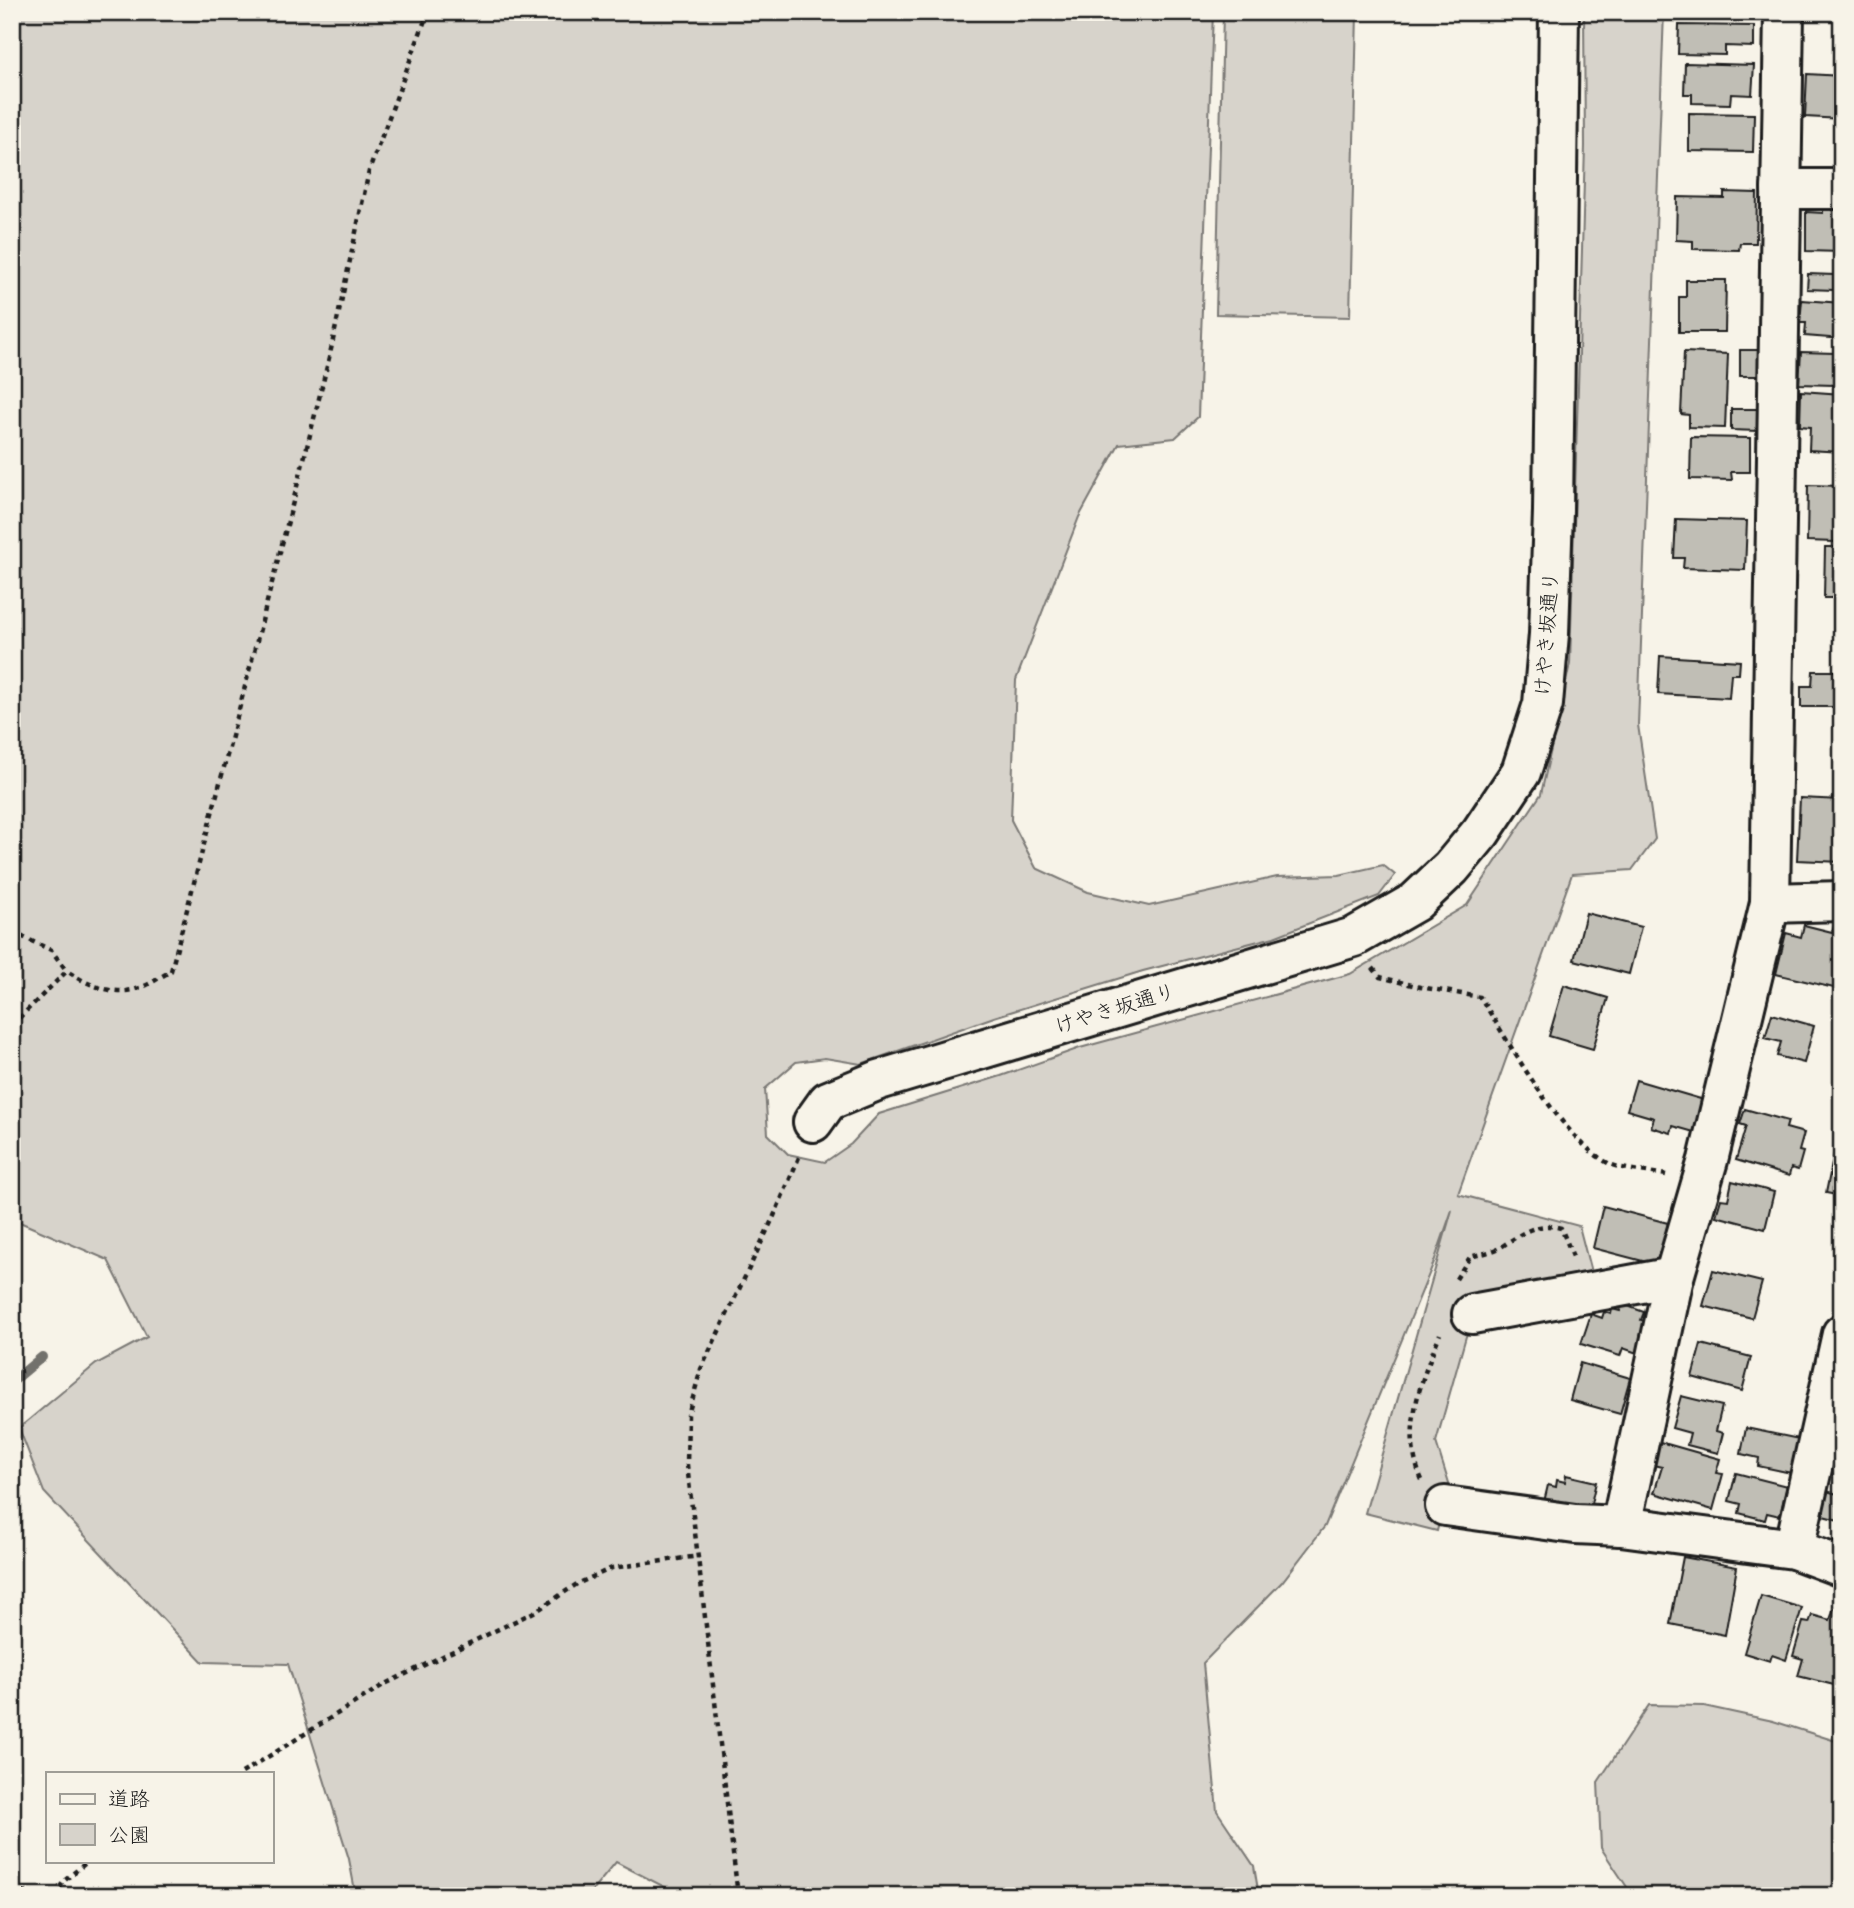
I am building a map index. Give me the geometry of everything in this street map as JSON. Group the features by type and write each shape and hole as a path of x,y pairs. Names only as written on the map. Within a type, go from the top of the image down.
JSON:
{"street":[{"name":"けやき坂通り","path":"813,1122 828,1101 879,1080 1354,937 1415,902 1451,868 1480,832 1521,772 1543,704 1549,634 1559,12"},
{"path":"1621,1526 1674,1277 1702,1182 1770,903 1784,12"},
{"path":"1781,189 1842,189"},
{"path":"1770,903 1842,901"},
{"path":"1456,1309 1583,1294 1674,1277"},
{"path":"1794,1549 1842,1334"},
{"path":"1445,1506 1794,1549 1842,1567"}],"path":[{"path":"12,932 51,950 67,971 81,981 113,992 135,989 171,971 330,354 369,171 428,12"},
{"path":"1366,930 1373,968 1380,977 1480,997 1540,1091 1573,1134 1609,1164 1702,1182"},
{"path":"12,1025 67,971"},
{"path":"738,1896 687,1465 688,1415 701,1369 774,1216 813,1122"},
{"path":"1445,1506 1428,1494 1415,1465 1412,1428 1419,1393 1456,1309 1470,1257 1500,1248 1532,1228 1550,1225 1561,1228 1573,1256 1583,1294"},
{"path":"244,1772 385,1684 538,1610 577,1584 612,1568 699,1556"},
{"path":"54,1896 64,1881 87,1862"},
{"path":"12,1890 42,1896"}],"green space":[{"path":"12,12 1213,12 1198,417 1175,438 1119,444 1079,517 1016,680 1011,820 1036,868 1088,892 1149,906 1277,877 1339,875 1383,865 1395,875 1379,896 1274,937 1143,971 994,1017 861,1064 825,1058 796,1062 765,1089 768,1134 788,1154 825,1162 851,1144 879,1114 1080,1048 1350,974 1467,905 1541,794 1570,664 1585,146 1584,12 1664,12 1638,725 1655,839 1632,870 1572,874 1458,1194 1579,1226 1593,1280 1476,1301 1436,1442 1449,1484 1437,1531 1365,1513 1452,1210 1434,1262 1325,1526 1282,1582 1203,1663 1217,1811 1254,1866 1259,1896 682,1896 616,1862 588,1896 356,1896 349,1859 288,1664 203,1662 44,1492 19,1428 96,1364 147,1337 108,1260 15,1220 12,1223"},
{"path":"1223,12 1357,12 1350,317 1216,314"},
{"path":"1649,1705 1704,1706 1773,1721 1842,1743 1842,1896 1633,1896 1601,1848 1598,1782"}],"building":[{"path":"1680,12 1738,12 1738,19 1680,18"},
{"path":"1679,25 1754,26 1754,47 1725,46 1725,55 1678,54"},
{"path":"1685,63 1754,65 1752,95 1731,94 1730,104 1692,103 1692,94 1684,94"},
{"path":"1807,74 1842,76 1842,119 1805,117"},
{"path":"1689,113 1754,114 1753,152 1689,151"},
{"path":"1724,192 1757,193 1756,243 1740,243 1739,250 1693,249 1693,241 1676,240 1677,197 1724,198"},
{"path":"1823,206 1842,206 1842,252 1806,251 1806,212 1823,213"},
{"path":"1808,274 1834,275 1834,290 1807,289"},
{"path":"1686,280 1726,280 1725,332 1679,332 1679,297 1686,297"},
{"path":"1802,300 1842,303 1842,339 1805,336 1806,323 1800,323"},
{"path":"1740,350 1765,350 1765,376 1740,376"},
{"path":"1684,352 1728,354 1725,428 1689,427 1689,415 1681,414"},
{"path":"1801,352 1835,353 1834,385 1799,384"},
{"path":"1801,391 1842,394 1842,452 1809,450 1810,427 1800,426"},
{"path":"1731,409 1759,409 1758,431 1731,430"},
{"path":"1691,437 1750,438 1750,472 1731,472 1732,480 1690,479"},
{"path":"1808,485 1842,486 1842,525 1836,525 1835,542 1807,541"},
{"path":"1676,519 1747,521 1745,570 1683,568 1684,558 1674,558"},
{"path":"1825,547 1842,547 1842,598 1824,598"},
{"path":"1660,656 1740,661 1739,674 1731,674 1729,698 1658,694"},
{"path":"1813,671 1842,671 1842,707 1801,707 1801,686 1812,686"},
{"path":"1800,798 1842,800 1842,862 1797,860"},
{"path":"1586,913 1641,927 1629,974 1574,960"},
{"path":"1835,924 1842,926 1842,990 1776,974 1786,933 1801,937 1804,925 1832,932"},
{"path":"1564,985 1608,998 1593,1049 1549,1036"},
{"path":"1772,1014 1814,1026 1804,1063 1777,1056 1781,1042 1765,1038"},
{"path":"1636,1080 1704,1100 1694,1132 1673,1126 1671,1133 1651,1127 1654,1118 1627,1110"},
{"path":"1745,1109 1788,1121 1786,1128 1804,1133 1798,1170 1791,1168 1789,1176 1736,1160 1746,1126 1740,1124"},
{"path":"1838,1134 1842,1135 1842,1196 1826,1193"},
{"path":"1732,1181 1774,1192 1765,1229 1716,1216 1721,1199 1728,1200"},
{"path":"1603,1206 1668,1223 1658,1265 1593,1248"},
{"path":"1713,1270 1762,1282 1752,1318 1703,1306"},
{"path":"1622,1304 1644,1312 1641,1320 1647,1322 1637,1353 1623,1348 1620,1356 1581,1344 1591,1314 1602,1318 1604,1312 1611,1314 1612,1309 1620,1311"},
{"path":"1701,1344 1751,1357 1742,1391 1692,1377"},
{"path":"1580,1363 1630,1378 1620,1414 1570,1400"},
{"path":"1681,1396 1722,1406 1716,1431 1723,1433 1718,1453 1687,1445 1690,1433 1672,1428"},
{"path":"1746,1428 1804,1440 1796,1474 1758,1466 1759,1458 1741,1454"},
{"path":"1660,1442 1720,1459 1716,1473 1723,1474 1713,1510 1654,1493 1662,1467 1653,1465"},
{"path":"1736,1473 1787,1486 1780,1516 1767,1513 1765,1520 1739,1513 1741,1504 1729,1501"},
{"path":"1566,1475 1596,1482 1589,1512 1544,1502 1548,1485 1556,1487 1557,1480 1565,1482"},
{"path":"1826,1491 1842,1495 1842,1521 1819,1515"},
{"path":"1683,1557 1737,1567 1725,1635 1670,1624"},
{"path":"1761,1596 1802,1608 1786,1660 1772,1655 1770,1661 1744,1653"},
{"path":"1834,1608 1842,1610 1842,1674 1838,1686 1798,1676 1803,1659 1793,1656 1803,1622 1809,1623 1812,1615 1830,1620"}],"waterway":[{"path":"12,1382 42,1357"}]}
